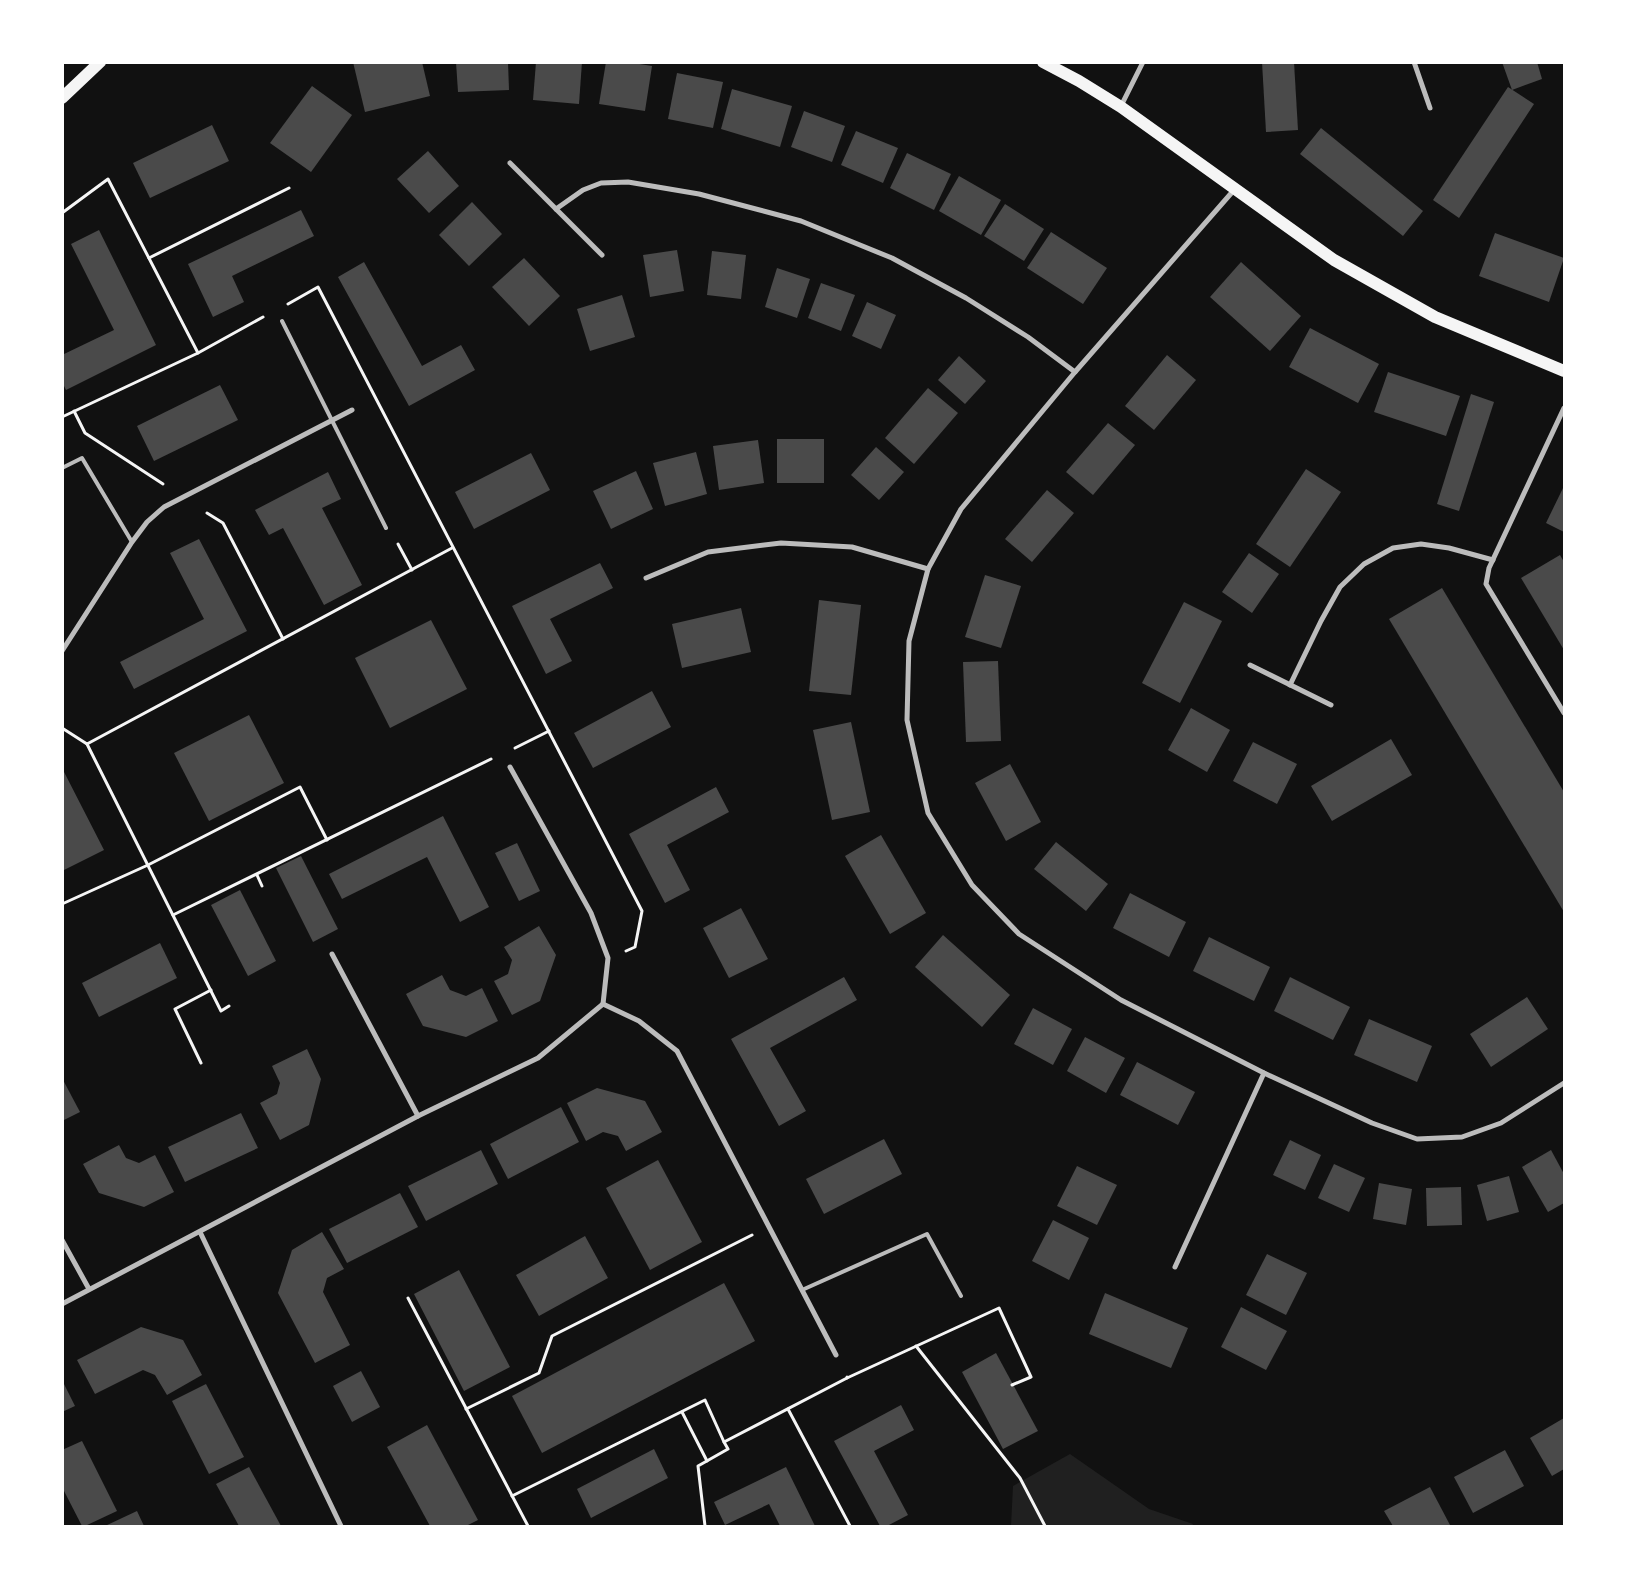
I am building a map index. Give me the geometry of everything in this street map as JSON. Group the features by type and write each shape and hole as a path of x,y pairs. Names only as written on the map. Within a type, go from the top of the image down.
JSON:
{"main road":[{"path":"62,98 100,62"},
{"path":"1042,62 1079,81 1121,107 1334,260 1435,318 1564,371"}],"street":[{"path":"1121,107 1143,62"},
{"path":"1414,62 1430,108"},
{"path":"510,162 602,255"},
{"path":"556,209 583,190 601,183 628,182 700,194 801,221 892,258 958,293 1028,337 1075,372"},
{"path":"1236,188 1075,372 961,509 928,569 909,641 907,720 928,813 972,885 1019,934 1121,1000 1264,1073 1372,1123 1417,1139 1462,1137 1501,1123 1564,1083"},
{"path":"1564,408 1489,568 1486,584 1564,713"},
{"path":"62,651 132,542 147,522 164,507 352,410"},
{"path":"646,578 708,552 780,543 852,547 928,569"},
{"path":"1290,685 1340,587 1364,564 1393,548 1421,544 1449,548 1493,560"},
{"path":"1250,665 1331,705"},
{"path":"62,1304 418,1116 538,1058 604,1004 608,958 591,913 510,767"},
{"path":"332,954 418,1116"},
{"path":"604,1004 639,1021 677,1051 836,1356"},
{"path":"1175,1267 1264,1073"},
{"path":"200,1232 341,1526"},
{"path":"62,1240 89,1289"}],"lane":[{"path":"282,321 386,528"},
{"path":"62,468 82,458 132,542"},
{"path":"802,1290 927,1234 961,1296"}],"path":[{"path":"149,258 289,188"},
{"path":"62,417 198,353"},
{"path":"74,411 86,433 164,485"},
{"path":"207,513 224,523 283,639"},
{"path":"386,528 389,526 412,570"},
{"path":"87,744 452,548"},
{"path":"62,728 87,744 221,1010 229,1006"},
{"path":"510,750 549,731"},
{"path":"173,916 493,758"},
{"path":"62,904 148,865 300,787 327,840"},
{"path":"257,875 262,886"},
{"path":"201,1063 175,1009 211,990"},
{"path":"466,1409 539,1372 552,1336 769,1227"},
{"path":"408,1298 528,1526"},
{"path":"724,1442 847,1378 999,1308 1030,1377 1012,1385"},
{"path":"916,1346 1020,1478 1045,1526"},
{"path":"836,1356 847,1378"},
{"path":"512,1496 705,1400 728,1449 698,1466 705,1526"},
{"path":"788,1408 850,1526"},
{"path":"682,1412 707,1461"}],"shaded area":[{"path":"1070,1454 1149,1509 1193,1524 1192,1526 1011,1526 1013,1486"}],"building":[{"path":"353,62 422,62 430,96 365,112"},
{"path":"456,62 508,62 509,90 458,92"},
{"path":"536,62 582,62 579,104 533,100"},
{"path":"606,62 627,62 652,66 645,111 599,104"},
{"path":"1262,62 1294,62 1298,130 1266,132"},
{"path":"1502,62 1537,62 1542,79 1512,90"},
{"path":"677,73 723,82 713,128 668,119"},
{"path":"312,86 352,115 311,172 270,143"},
{"path":"1508,87 1534,104 1459,218 1433,200"},
{"path":"732,89 792,106 780,147 721,129"},
{"path":"804,111 845,126 832,162 791,147"},
{"path":"212,125 229,161 150,198 133,163"},
{"path":"1321,128 1423,211 1403,236 1300,154"},
{"path":"856,131 898,148 883,183 841,165"},
{"path":"428,151 459,186 429,213 397,179"},
{"path":"907,153 951,174 934,210 890,188"},
{"path":"959,176 1001,200 981,235 939,211"},
{"path":"472,202 502,234 469,266 439,235"},
{"path":"1005,204 1044,229 1024,261 984,236"},
{"path":"301,210 314,236 232,276 244,302 213,317 188,264"},
{"path":"99,230 156,345 66,390 62,382 62,355 114,330 71,244"},
{"path":"1051,232 1107,268 1083,304 1027,268"},
{"path":"1495,233 1564,258 1549,302 1479,276"},
{"path":"677,250 684,291 650,297 643,255"},
{"path":"712,251 746,255 741,299 707,295"},
{"path":"524,258 560,296 529,326 492,287"},
{"path":"364,262 422,366 461,345 475,370 409,406 338,277"},
{"path":"1241,262 1301,316 1270,351 1210,297"},
{"path":"777,268 810,279 797,318 765,307"},
{"path":"821,283 855,295 841,331 808,318"},
{"path":"622,295 635,337 590,351 577,309"},
{"path":"867,302 896,315 881,349 852,336"},
{"path":"1310,328 1379,364 1358,403 1289,367"},
{"path":"1167,355 1196,380 1154,430 1125,406"},
{"path":"959,356 986,381 965,404 938,380"},
{"path":"1388,372 1460,396 1446,436 1374,412"},
{"path":"220,385 238,420 154,461 137,426"},
{"path":"928,388 958,413 914,464 885,438"},
{"path":"1471,394 1494,402 1459,511 1437,504"},
{"path":"1108,423 1135,445 1093,495 1066,472"},
{"path":"777,439 824,439 824,483 777,483"},
{"path":"758,440 764,483 719,490 713,446"},
{"path":"876,447 904,472 879,500 851,475"},
{"path":"696,452 707,494 665,506 653,463"},
{"path":"531,453 550,490 474,529 455,492"},
{"path":"1306,469 1341,492 1290,567 1256,544"},
{"path":"636,471 653,509 611,529 593,491"},
{"path":"328,472 341,499 322,508 362,585 324,605 283,528 269,535 255,510"},
{"path":"1564,486 1564,532 1546,523"},
{"path":"1047,490 1074,513 1032,562 1005,539"},
{"path":"199,539 247,631 134,689 120,662 204,619 170,553"},
{"path":"1249,553 1279,574 1252,613 1222,592"},
{"path":"1560,555 1564,562 1564,650 1521,578"},
{"path":"600,563 613,588 550,619 572,661 546,674 512,606"},
{"path":"985,575 1021,586 1001,648 965,637"},
{"path":"1442,588 1564,792 1564,912 1389,619"},
{"path":"819,600 861,605 851,695 809,691"},
{"path":"1184,602 1222,621 1180,703 1142,683"},
{"path":"741,608 751,652 682,668 672,624"},
{"path":"431,620 467,689 390,728 355,658"},
{"path":"998,661 1001,741 966,742 963,662"},
{"path":"652,691 671,727 593,768 574,733"},
{"path":"1191,708 1230,730 1207,772 1168,750"},
{"path":"249,715 284,783 209,821 174,753"},
{"path":"851,722 870,812 832,820 813,730"},
{"path":"1391,739 1412,775 1332,821 1311,786"},
{"path":"1253,742 1297,764 1277,804 1233,781"},
{"path":"1010,764 1041,822 1006,841 975,783"},
{"path":"62,768 104,850 62,871 63,838"},
{"path":"716,787 729,812 667,845 690,890 665,903 629,834"},
{"path":"443,816 489,907 460,922 427,857 342,899 329,874"},
{"path":"881,835 926,913 890,934 845,856"},
{"path":"1056,842 1108,884 1086,911 1034,869"},
{"path":"517,843 540,891 519,901 495,853"},
{"path":"301,856 338,929 313,942 276,868"},
{"path":"240,890 276,961 248,976 211,905"},
{"path":"1130,893 1186,922 1169,957 1113,928"},
{"path":"741,908 768,959 729,978 703,928"},
{"path":"539,926 556,955 540,1001 512,1015 494,981 508,974 512,960 504,947"},
{"path":"943,935 1010,995 982,1027 915,967"},
{"path":"1209,937 1270,967 1254,1001 1193,971"},
{"path":"160,943 177,978 99,1017 82,983"},
{"path":"442,975 450,990 466,996 482,988 498,1021 466,1037 423,1026 406,994"},
{"path":"844,977 857,1000 770,1048 806,1111 779,1126 731,1039"},
{"path":"1290,977 1350,1007 1333,1040 1274,1011"},
{"path":"1527,997 1548,1029 1491,1067 1470,1034"},
{"path":"1033,1008 1072,1029 1053,1065 1014,1044"},
{"path":"1369,1019 1432,1046 1417,1082 1354,1055"},
{"path":"1085,1037 1125,1058 1106,1093 1067,1071"},
{"path":"307,1049 321,1079 309,1125 280,1140 260,1103 277,1094 280,1083 272,1066"},
{"path":"1137,1062 1195,1092 1178,1125 1120,1095"},
{"path":"62,1078 80,1112 62,1121"},
{"path":"597,1088 645,1101 662,1132 626,1151 618,1136 603,1132 586,1141 567,1103"},
{"path":"561,1107 579,1142 508,1179 490,1144"},
{"path":"241,1113 258,1148 185,1182 168,1147"},
{"path":"884,1139 902,1174 824,1214 806,1179"},
{"path":"1290,1140 1321,1155 1305,1190 1273,1175"},
{"path":"119,1145 126,1158 139,1163 155,1155 174,1192 144,1207 99,1193 83,1164"},
{"path":"481,1150 498,1184 426,1221 408,1186"},
{"path":"1551,1150 1564,1174 1564,1203 1548,1212 1522,1167"},
{"path":"658,1160 702,1242 650,1270 606,1188"},
{"path":"1334,1164 1365,1178 1349,1212 1318,1198"},
{"path":"1077,1166 1117,1185 1097,1225 1057,1206"},
{"path":"1509,1176 1519,1212 1487,1221 1477,1185"},
{"path":"1379,1183 1412,1189 1406,1225 1373,1219"},
{"path":"1461,1187 1462,1225 1427,1226 1426,1188"},
{"path":"400,1193 418,1227 347,1263 329,1229"},
{"path":"1053,1220 1089,1238 1069,1280 1032,1261"},
{"path":"322,1232 344,1269 327,1278 323,1292 350,1345 315,1363 278,1293 292,1250"},
{"path":"585,1236 608,1278 539,1316 516,1275"},
{"path":"1267,1254 1307,1273 1286,1315 1246,1295"},
{"path":"459,1270 510,1367 464,1391 414,1294"},
{"path":"724,1283 755,1341 542,1453 512,1396"},
{"path":"1105,1293 1188,1328 1171,1368 1089,1334"},
{"path":"1241,1307 1287,1331 1266,1370 1221,1347"},
{"path":"141,1327 183,1340 202,1375 167,1395 155,1375 143,1370 95,1394 77,1360"},
{"path":"996,1353 1038,1431 1003,1449 962,1372"},
{"path":"361,1371 380,1407 352,1422 333,1386"},
{"path":"62,1380 75,1406 62,1412"},
{"path":"206,1384 244,1457 209,1474 172,1401"},
{"path":"901,1405 914,1430 874,1451 908,1515 887,1526 880,1526 834,1441"},
{"path":"1564,1418 1564,1469 1552,1476 1530,1438"},
{"path":"427,1425 478,1520 466,1526 430,1526 387,1447"},
{"path":"82,1441 117,1511 85,1526 82,1526 62,1487 62,1450"},
{"path":"654,1449 668,1478 591,1518 577,1489"},
{"path":"1505,1450 1524,1486 1473,1513 1454,1477"},
{"path":"249,1467 281,1526 239,1526 216,1484"},
{"path":"786,1467 815,1526 780,1526 769,1504 725,1525 714,1502"},
{"path":"1430,1487 1450,1525 1393,1526 1384,1511"},
{"path":"137,1511 144,1526 105,1526"}]}
